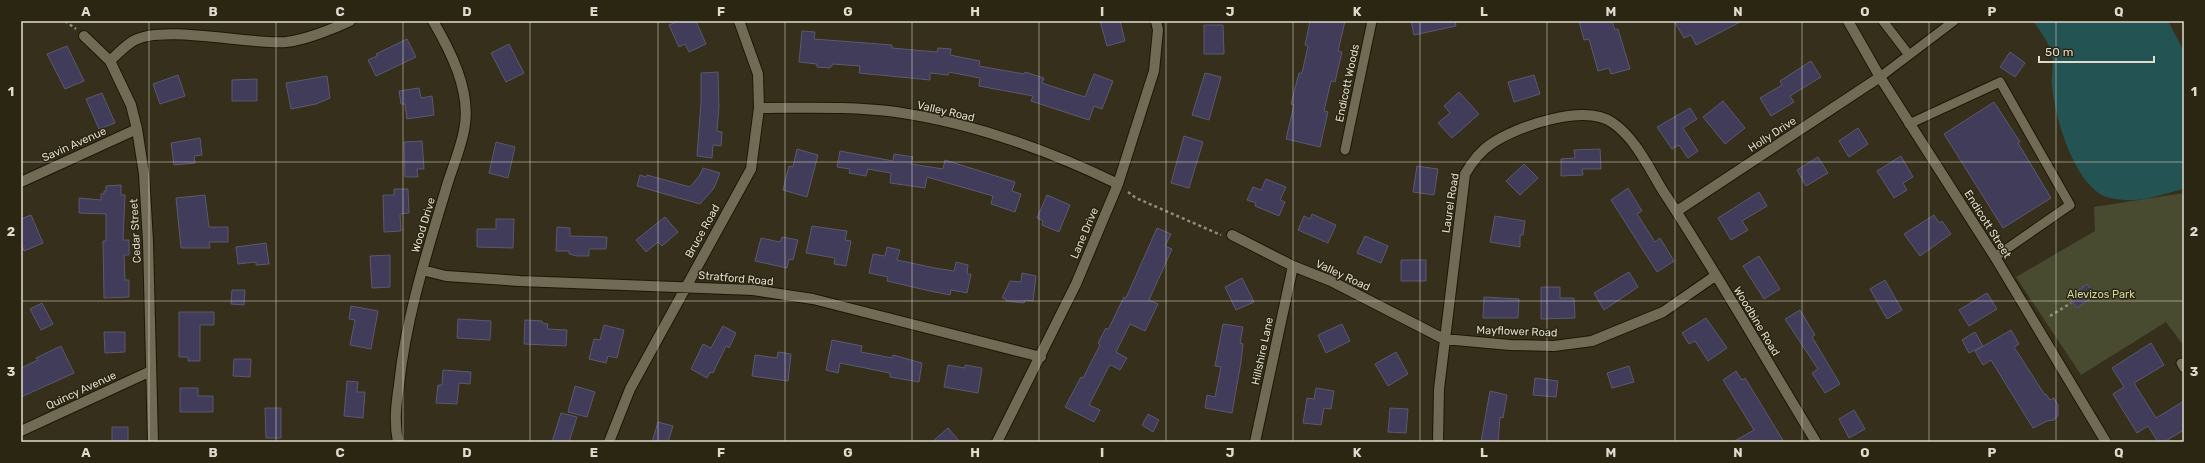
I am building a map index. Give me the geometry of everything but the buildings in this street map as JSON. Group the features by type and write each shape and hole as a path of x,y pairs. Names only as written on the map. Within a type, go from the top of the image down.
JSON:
{"street":[{"path":"110,61 134,41 150,35 183,35 287,42 335,28 350,21"},
{"name":"Wood Drive","path":"398,442 394,426 400,370 422,270 466,124 464,95 456,68 433,21"},
{"name":"Bruce Road","path":"609,442 630,389 751,169 759,108 758,74 739,21"},
{"name":"Lane Drive","path":"997,442 1041,357 1076,284 1118,184 1154,71 1158,30 1156,21"},
{"name":"Endicott Street","path":"1848,21 1909,124 1995,257 2106,442"},
{"name":"Cedar Street","path":"84,36 110,61 130,105 137,129 144,174 153,442"},
{"name":"Holly Drive","path":"1677,211 1880,77"},
{"name":"Valley Road","path":"759,108 851,108 933,119 971,128 1052,154 1118,184"},
{"name":"Laurel Road","path":"1438,442 1439,389 1444,338 1465,174 1475,157 1491,144 1522,128 1582,114 1597,115 1612,122 1625,132 1677,211"},
{"name":"Savin Avenue","path":"21,182 137,129"},
{"name":"Woodbine Road","path":"1677,211 1816,442"},
{"name":"Valley Road","path":"1232,235 1293,266 1331,281 1444,338"},
{"name":"Hillshire Lane","path":"1255,442 1293,266"},
{"name":"Stratford Road","path":"422,270 446,276 520,281 686,286 753,290 813,299 1041,357"},
{"name":"Mayflower Road","path":"1444,338 1510,345 1554,346 1592,341 1663,312 1715,276"},
{"name":"Quincy Avenue","path":"21,430 151,371"}],"lane":[{"name":"Endicott Woods","path":"1344,150 1372,21"},
{"path":"1883,21 1909,55"},
{"path":"1880,77 1954,21"},
{"path":"1909,124 2000,82 2070,206 1995,257"}],"path":[{"path":"1118,184 1136,198 1156,208 1218,234 1232,235"},
{"path":"2050,316 2071,303"}],"green space":[{"name":"Alevizos Park","path":"2184,193 2184,346 2166,322 2081,375 2016,277 2095,231 2094,207"}],"water":[{"path":"2033,21 2168,21 2184,51 2184,189 2139,200 2124,200 2109,198 2102,195 2087,182 2079,171 2072,157 2061,128 2052,86 2053,59 2051,51 2044,37"}]}
